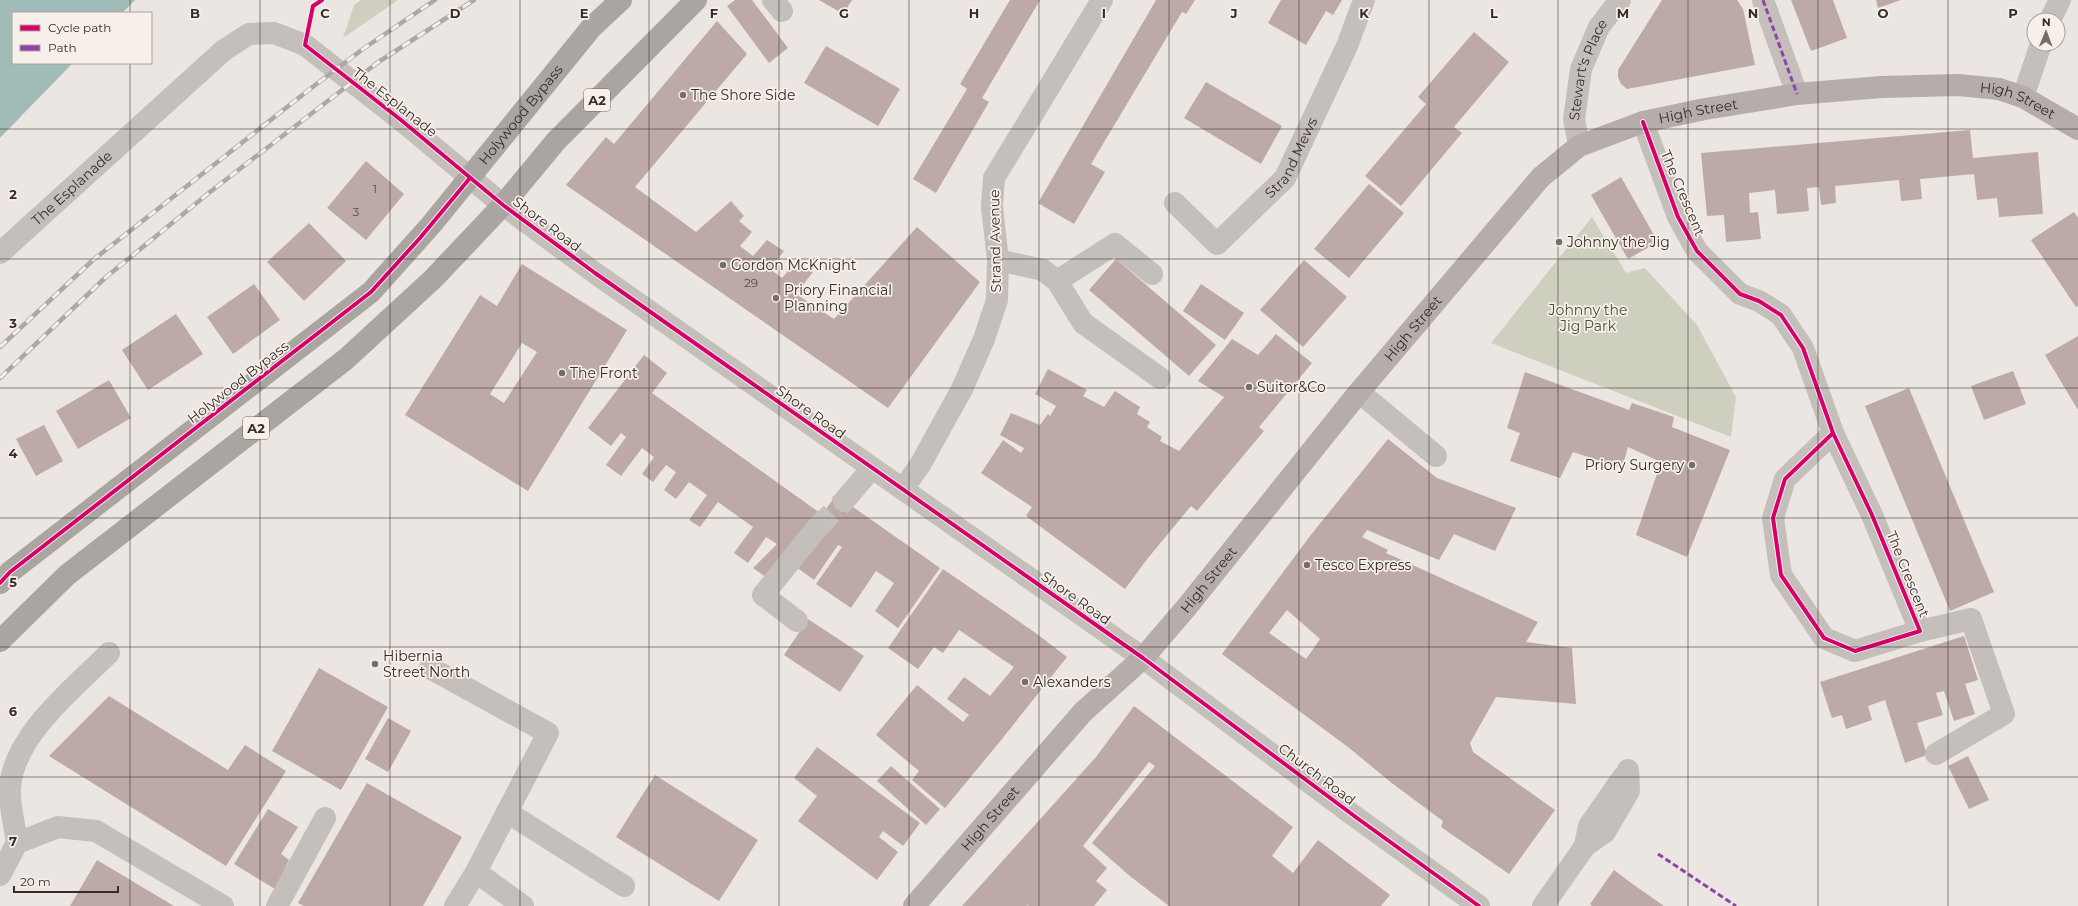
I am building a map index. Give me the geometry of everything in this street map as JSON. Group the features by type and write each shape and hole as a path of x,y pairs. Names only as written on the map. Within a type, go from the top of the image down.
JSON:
{"highway":[{"name":"Holywood Bypass","path":"0,583 16,568 371,292 420,238 470,178 590,28 621,0"},
{"name":"A2","path":"0,641 67,575 346,359 434,279 503,205 556,141 696,0"}],"main road":[{"name":"High Street","path":"914,906 1083,712 1143,658 1186,608 1359,392 1541,177 1579,146 1643,122 1704,109 1797,94 1881,87 1958,84 1999,89 2023,97 2078,128"}],"street":[{"name":"Strand Avenue","path":"903,489 920,465 962,389 984,339 997,300 998,260 992,207 994,178 1102,0"},
{"name":"Strand Mews","path":"1174,202 1217,244 1285,178 1347,46 1364,0"},
{"name":"Stewart's Place","path":"1579,146 1574,119 1581,69 1599,28 1620,0"},
{"path":"1763,0 1797,94"},
{"path":"2054,12 2060,0"},
{"name":"The Esplanade","path":"0,253 224,50 248,34 274,33 305,45 401,120 470,178"},
{"path":"2023,97 2039,52"},
{"name":"The Crescent","path":"1643,122 1678,217 1697,252 1740,294 1759,301 1781,315 1803,348 1834,433 1872,516 1920,631 1856,651 1824,638 1782,575 1773,518 1785,479 1834,433"},
{"name":"Shore Road","path":"470,178 503,205 600,277 1143,658"},
{"path":"1057,281 1115,244 1152,274"},
{"path":"998,260 1043,270 1057,281 1083,323 1160,378"},
{"path":"1359,392 1436,456"},
{"path":"844,501 872,468"},
{"path":"796,621 764,595 816,529"},
{"path":"1920,631 1971,619 2004,714 1936,754"},
{"path":"0,875 17,843 10,789 14,770 24,744 57,705 109,653"},
{"name":"Church Road","path":"1143,658 1357,818 1479,906"},
{"path":"430,668 548,733 476,872 455,906"},
{"path":"506,812 624,886"},
{"path":"277,906 325,818"},
{"path":"17,843 58,827 96,831 223,906"},
{"path":"1543,906 1584,846"},
{"path":"476,872 524,906"}],"green space":[{"path":"361,0 398,0 343,38 354,5"},
{"name":"Johnny the Jig Park","path":"1592,217 1626,273 1645,268 1697,325 1736,397 1731,437 1491,343"}],"water":[{"path":"0,0 135,0 123,12 12,12 12,64 72,64 0,138"}],"pier":[{"path":"72,64 74,64 0,140 0,138"}],"building":[{"path":"735,0 752,0 788,48 769,63 727,6"},
{"path":"819,0 852,0 843,14"},
{"path":"1010,0 1040,0 982,98 989,102 936,193 913,179 967,89 960,84"},
{"path":"1156,0 1195,0 1186,14 1182,12 1091,164 1105,172 1074,224 1038,203"},
{"path":"1281,0 1342,0 1333,15 1326,11 1306,45 1268,23"},
{"path":"1662,0 1737,0 1743,9 1755,65 1627,89 1621,84 1618,77 1618,70"},
{"path":"1791,0 1833,0 1847,38 1811,51"},
{"path":"1876,0 1901,0 1878,8"},
{"path":"717,21 747,54 635,187 696,232 731,201 744,216 739,221 752,232 740,246 753,256 767,240 784,251 770,269 782,278 796,262 813,272 796,294 834,319 917,227 980,282 888,408 566,185 606,137 614,144"},
{"path":"1474,32 1509,62 1454,127 1462,133 1401,206 1365,176 1426,104 1418,97"},
{"path":"826,46 900,89 878,126 804,83"},
{"path":"1206,82 1282,126 1261,164 1184,118"},
{"path":"1970,130 1973,158 2038,152 2043,214 1999,217 1997,198 1977,200 1974,174 1920,179 1922,199 1901,201 1899,180 1835,186 1836,203 1821,205 1819,187 1807,188 1809,211 1777,214 1775,190 1749,193 1750,213 1758,212 1761,239 1726,242 1724,215 1707,216 1701,153"},
{"path":"366,161 404,194 366,240 327,208"},
{"path":"1621,177 1658,242 1628,259 1591,195"},
{"path":"1369,184 1404,213 1349,278 1314,249"},
{"path":"2074,212 2078,218 2078,306 2076,307 2031,240"},
{"path":"309,223 346,261 304,301 267,262"},
{"path":"1116,259 1216,345 1189,376 1089,290"},
{"path":"1304,260 1347,297 1303,347 1260,310"},
{"name":"The Front","path":"522,264 627,330 528,491 405,415 480,295 497,306","holes":["522,343 537,352 504,403 490,394"]},
{"path":"254,284 280,320 233,354 207,317"},
{"path":"1201,284 1244,313 1225,340 1183,311"},
{"path":"176,314 203,354 148,390 122,350"},
{"path":"1276,334 1312,363 1259,427 1264,431 1197,511 1191,506 1148,558 1125,589 1026,516 1032,507 981,473 1003,440 1021,453 1024,448 1000,435 1011,413 1040,425 1048,414 1050,416 1056,406 1035,394 1048,369 1087,390 1083,396 1104,407 1115,391 1140,407 1137,414 1150,422 1147,427 1162,437 1160,441 1179,451 1224,397 1198,381 1232,339 1258,355"},
{"path":"2078,336 2078,410 2045,355"},
{"path":"644,355 667,373 652,393 820,513 791,554 767,578 753,568 777,544 766,537 748,563 734,553 753,527 718,502 700,527 689,520 707,495 689,482 676,499 664,490 676,472 666,465 653,482 642,474 654,457 642,448 621,476 606,465 626,437 621,433 611,446 588,428"},
{"path":"2013,371 2026,404 1984,420 1971,386"},
{"name":"Priory Surgery","path":"1525,372 1629,410 1632,403 1674,417 1672,427 1730,450 1687,557 1636,535 1661,462 1628,447 1622,468 1573,452 1560,478 1510,461 1520,433 1507,428"},
{"path":"109,380 131,418 78,449 56,411"},
{"path":"1909,388 1994,592 1950,611 1865,406"},
{"path":"44,425 63,461 36,476 16,439"},
{"path":"1388,439 1437,478 1516,508 1495,551 1454,534 1439,560 1367,530 1362,537 1388,550 1386,553 1538,622 1526,642 1572,648 1576,704 1496,697 1470,743 1473,752 1555,810 1509,874 1441,827 1443,821 1393,784 1348,747 1222,654 1310,536","holes":["1287,610 1320,639 1306,659 1269,633"]},
{"path":"836,495 940,568 898,628 875,611 894,583 876,571 851,608 816,584 842,547 838,545 814,580 796,567 813,527"},
{"path":"943,569 1037,634 1067,657 945,808 912,780 919,771 876,735 917,685 963,722 969,715 947,699 964,677 990,696 1014,667 959,630 943,653 934,647 918,669 888,648"},
{"path":"808,619 864,656 840,692 784,655"},
{"path":"1964,636 1978,680 1965,684 1975,714 1954,721 1944,691 1936,693 1943,715 1917,723 1927,755 1905,763 1885,700 1868,706 1872,720 1846,729 1842,715 1832,718 1820,682"},
{"path":"319,668 388,707 341,790 272,751"},
{"path":"109,696 228,770 245,745 286,771 226,866 49,756"},
{"path":"1134,706 1293,827 1272,856 1293,873 1318,840 1390,895 1381,906 1169,906 1131,877 1092,843 1155,766 1149,762 1083,846 1107,868 1096,881 1107,890 1094,906 1029,906 1024,903 1028,906 962,906 1096,757"},
{"path":"388,718 411,731 388,772 365,759"},
{"path":"817,747 920,823 903,846 883,831 879,837 898,852 877,880 798,821 817,796 794,778"},
{"path":"1968,756 1989,800 1969,809 1948,766"},
{"path":"891,766 940,809 926,825 877,781"},
{"path":"655,775 758,840 719,901 616,837"},
{"path":"367,783 462,837 423,906 304,906 298,903"},
{"path":"268,809 298,827 281,854 289,860 275,889 234,864"},
{"path":"97,860 174,906 70,906"},
{"path":"1614,870 1664,906 1592,906 1590,904"}],"tunnel":[{"path":"816,529 844,501"}],"railway":[{"path":"0,347 93,260 310,89 363,49 435,0"},
{"path":"0,378 105,278 210,192 377,63 474,0"}],"marked path":[{"path":"1763,0 1797,94"},
{"path":"1658,854 1736,906"}],"cycle path":[{"path":"322,0 313,6 305,45 401,120 503,205 595,273 1143,658 1357,818 1479,906"},
{"path":"1643,122 1678,217 1697,251 1740,294 1759,301 1781,315 1803,348 1833,433 1872,515 1920,631 1855,651 1824,638 1781,575 1773,518 1785,479 1833,433"},
{"path":"0,583 10,572 371,292 420,238 470,178"}],"place":[{"name":"The Shore Side","path":"683,95"},
{"name":"Johnny the Jig","path":"1559,242"},
{"name":"Gordon McKnight","path":"723,265"},
{"name":"Priory Financial Planning","path":"776,298"},
{"name":"The Front","path":"562,373"},
{"name":"Suitor&Co","path":"1249,387"},
{"name":"Priory Surgery","path":"1692,465"},
{"name":"Tesco Express","path":"1307,565"},
{"name":"Hibernia Street North","path":"375,664"},
{"name":"Alexanders","path":"1025,682"}]}
